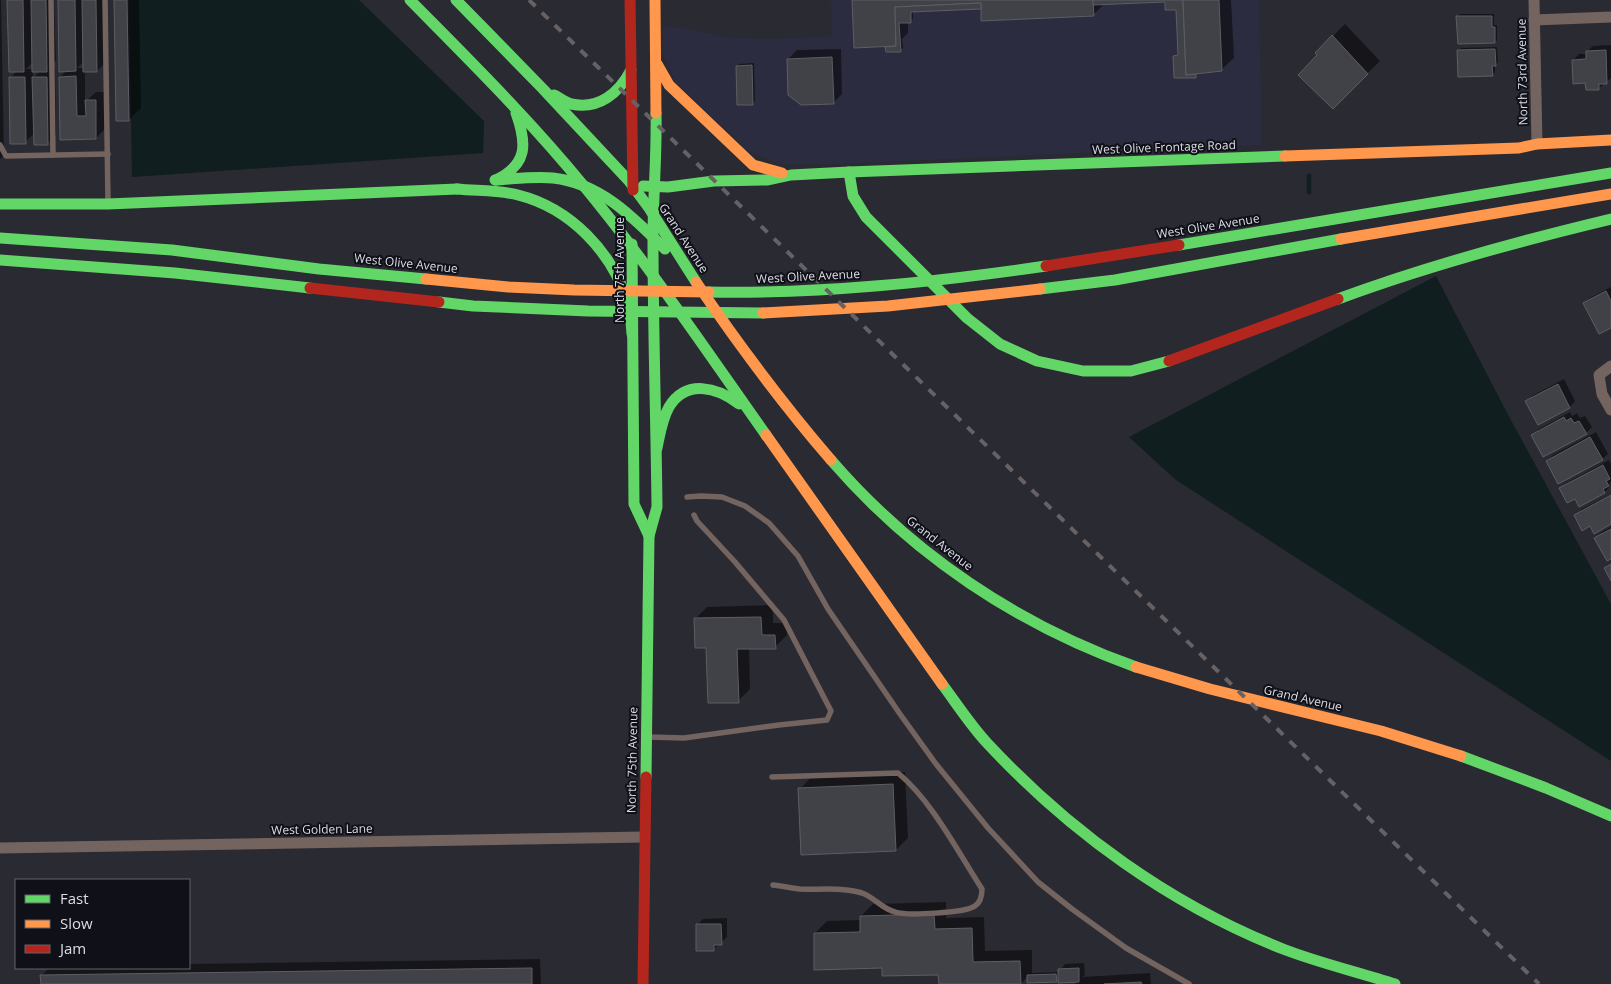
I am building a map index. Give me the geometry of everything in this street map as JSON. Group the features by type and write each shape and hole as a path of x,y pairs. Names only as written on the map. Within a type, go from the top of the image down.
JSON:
{"main road":[{"path":"410,0 513,104 562,163 583,184 654,276 933,674 988,743 1042,798 1077,828 1126,864 1169,892 1228,924 1283,949 1395,984"},
{"name":"Grand Avenue","path":"456,0 546,90 632,185 654,215 690,274 769,386 857,488 883,514 937,560 978,590 1019,615 1093,650 1157,674 1218,692 1345,721 1447,750 1559,793 1611,816"},
{"name":"North 75th Avenue","path":"630,0 634,504 649,536"},
{"name":"North 75th Avenue","path":"643,984 649,536 657,508 653,237 657,155 655,0"},
{"path":"655,61 669,85 752,165 791,175"},
{"path":"546,90 570,104 579,105 599,102 611,97 620,90 631,70"},
{"path":"456,189 494,180 508,175 515,169 521,158 524,145 523,133 513,104"},
{"name":"West Olive Frontage Road","path":"791,175 1511,149 1537,144 1611,140"},
{"path":"562,163 586,172"},
{"path":"849,172 850,193 861,210 967,318 1000,344 1037,361 1083,371 1124,371 1157,365 1395,278 1535,237 1611,219"},
{"name":"West Olive Avenue","path":"0,238 172,250 339,270 508,287 748,293 884,286 968,277 1107,257 1611,172"},
{"path":"616,182 668,187 714,181 768,180 791,175"},
{"path":"494,180 545,178 583,184 601,194 633,218 690,274"},
{"path":"0,204 108,204 456,189 519,196 555,211 578,226 589,237 606,259 622,286 628,304 632,334"},
{"path":"0,260 175,273 473,306 588,311 757,313 888,306 1116,280 1342,239 1611,194"},
{"path":"657,448 668,408 681,394 691,389 710,388 722,392 735,400 755,419"}],"street":[{"name":"North 73rd Avenue","path":"1534,0 1537,144"},
{"path":"1534,20 1611,18"},
{"path":"1611,366 1599,375 1602,394 1611,410"},
{"name":"West Golden Lane","path":"0,848 645,837"}],"lane":[{"path":"51,0 53,155"},
{"path":"105,0 108,204"},
{"path":"0,145 6,156 108,154"},
{"path":"687,497 722,497 745,506 770,523 798,556 828,609 910,728 936,764 988,828 1038,882 1072,910 1126,948 1190,984"},
{"path":"646,737 684,738 827,720 831,711 784,620 694,515"},
{"path":"772,777 898,773 912,785 925,801 982,890 982,899 975,906 958,912 905,914 885,908 862,893 837,889 773,885"}],"shaded area":[{"path":"129,0 359,0 484,121 483,153 132,177"},
{"path":"831,0 1259,0 1262,145 837,164 779,164 748,151 675,82 663,54 663,26 691,29 723,37 767,39 832,36"},
{"path":"1436,276 1506,411 1611,604 1611,761 1176,480 1129,437"}],"building":[{"path":"7,0 23,0 24,72 9,72"},
{"path":"31,0 46,0 47,72 32,72"},
{"path":"58,0 75,0 76,71 59,72"},
{"path":"82,0 96,0 97,72 83,72"},
{"path":"114,0 127,0 129,121 116,121"},
{"path":"852,0 1093,0 1094,16 981,21 981,3 895,7 896,46 854,48"},
{"path":"1093,0 1183,0 1186,75 1196,74 1196,78 1174,78 1173,56 1178,55 1176,10 1165,10 1165,2 1093,5"},
{"path":"1183,0 1219,0 1222,71 1186,75"},
{"path":"981,3 981,9 911,12 911,23 899,23 901,52 886,52 885,47 896,46 895,7"},
{"path":"1456,16 1492,16 1492,27 1495,27 1495,43 1458,44"},
{"path":"1332,35 1368,74 1333,109 1298,75 1317,55 1315,53"},
{"path":"1495,49 1496,66 1492,66 1493,76 1458,77 1457,50"},
{"path":"1606,50 1607,84 1599,84 1599,90 1586,90 1585,83 1573,84 1572,60 1586,59 1586,51"},
{"path":"832,57 834,104 801,105 788,95 787,59"},
{"path":"752,65 753,105 737,105 736,66"},
{"path":"76,76 77,116 86,116 85,100 96,100 96,139 60,140 59,77"},
{"path":"9,77 25,77 26,144 10,144"},
{"path":"32,77 47,77 48,145 34,145"},
{"path":"1606,291 1611,301 1611,328 1599,334 1583,303"},
{"path":"1558,384 1570,408 1538,425 1525,401"},
{"path":"1564,417 1566,421 1571,418 1574,423 1579,421 1587,434 1543,457 1531,435"},
{"path":"1590,437 1603,460 1558,484 1546,461"},
{"path":"1603,465 1610,479 1606,481 1609,486 1603,489 1605,493 1579,507 1575,499 1567,503 1559,488"},
{"path":"1611,495 1611,524 1594,534 1590,526 1582,531 1574,515"},
{"path":"1611,529 1611,559 1607,561 1594,538"},
{"path":"1611,564 1611,581 1604,568"},
{"path":"761,617 762,635 775,635 776,649 737,649 739,703 708,703 706,648 695,648 694,618"},
{"path":"893,784 896,851 801,855 798,788"},
{"path":"934,914 935,929 972,928 973,962 1020,961 1021,984 939,984 938,975 882,976 882,968 814,970 814,933 860,932 860,916"},
{"path":"696,924 721,924 722,945 714,945 714,951 696,951"},
{"path":"532,968 532,984 41,984 40,975"},
{"path":"1079,968 1079,982 1058,983 1058,969"},
{"path":"1056,974 1057,982 1027,983 1027,975"},
{"path":"1141,982 1142,984 1104,984"}],"waterway":[{"path":"1309,176 1309,192"}],"railway":[{"path":"529,0 1539,984"}],"traffic: fast":[{"path":"410,0 520,113 583,185 654,277 766,435"},
{"path":"456,0 629,181 649,208 696,282"},
{"path":"554,95 571,104 581,105 599,102 614,92 631,70"},
{"path":"496,180 514,167 522,152 522,134 516,113"},
{"path":"646,777 649,536 657,507 653,305 656,113"},
{"path":"643,186 668,187 714,181 768,180 791,175 849,172 1285,156"},
{"path":"849,172 853,196 866,217 967,318 1000,344 1037,361 1083,371 1131,371 1169,361"},
{"path":"1179,245 1611,173"},
{"path":"495,180 546,177 570,181 586,187 615,203 665,249"},
{"path":"0,204 108,204 457,189"},
{"path":"457,189 511,193 537,201 572,221 587,235 612,267 628,304 632,334"},
{"path":"1338,299 1473,255 1611,219"},
{"path":"0,238 172,250 319,269 426,279"},
{"path":"1040,289 1115,280 1341,239"},
{"path":"632,244 634,504 649,536"},
{"path":"0,260 175,273 310,288"},
{"path":"709,292 794,291 878,286 1046,266"},
{"path":"439,302 473,306 588,311 763,313"},
{"path":"657,448 669,407 684,392 693,389 712,390 739,404"},
{"path":"831,460 897,527 932,556 970,583 1009,608 1050,630 1092,650 1136,667"},
{"path":"942,684 982,737 1020,776 1053,807 1124,863 1201,911 1242,931 1297,954 1395,984"},
{"path":"1461,756 1546,788 1611,816"}],"traffic: slow":[{"path":"655,0 656,113"},
{"path":"657,64 669,85 753,165 782,173"},
{"path":"1285,156 1519,148 1537,144 1611,140"},
{"path":"1341,239 1611,194"},
{"path":"426,279 508,287 709,292"},
{"path":"696,282 761,373 831,460"},
{"path":"763,313 888,306 1040,289"},
{"path":"766,435 942,684"},
{"path":"1136,667 1210,689 1381,731 1461,756"}],"traffic: jam":[{"path":"630,0 633,190"},
{"path":"1046,266 1179,245"},
{"path":"310,288 439,302"},
{"path":"1169,361 1338,299"},
{"path":"643,984 646,777"}]}
